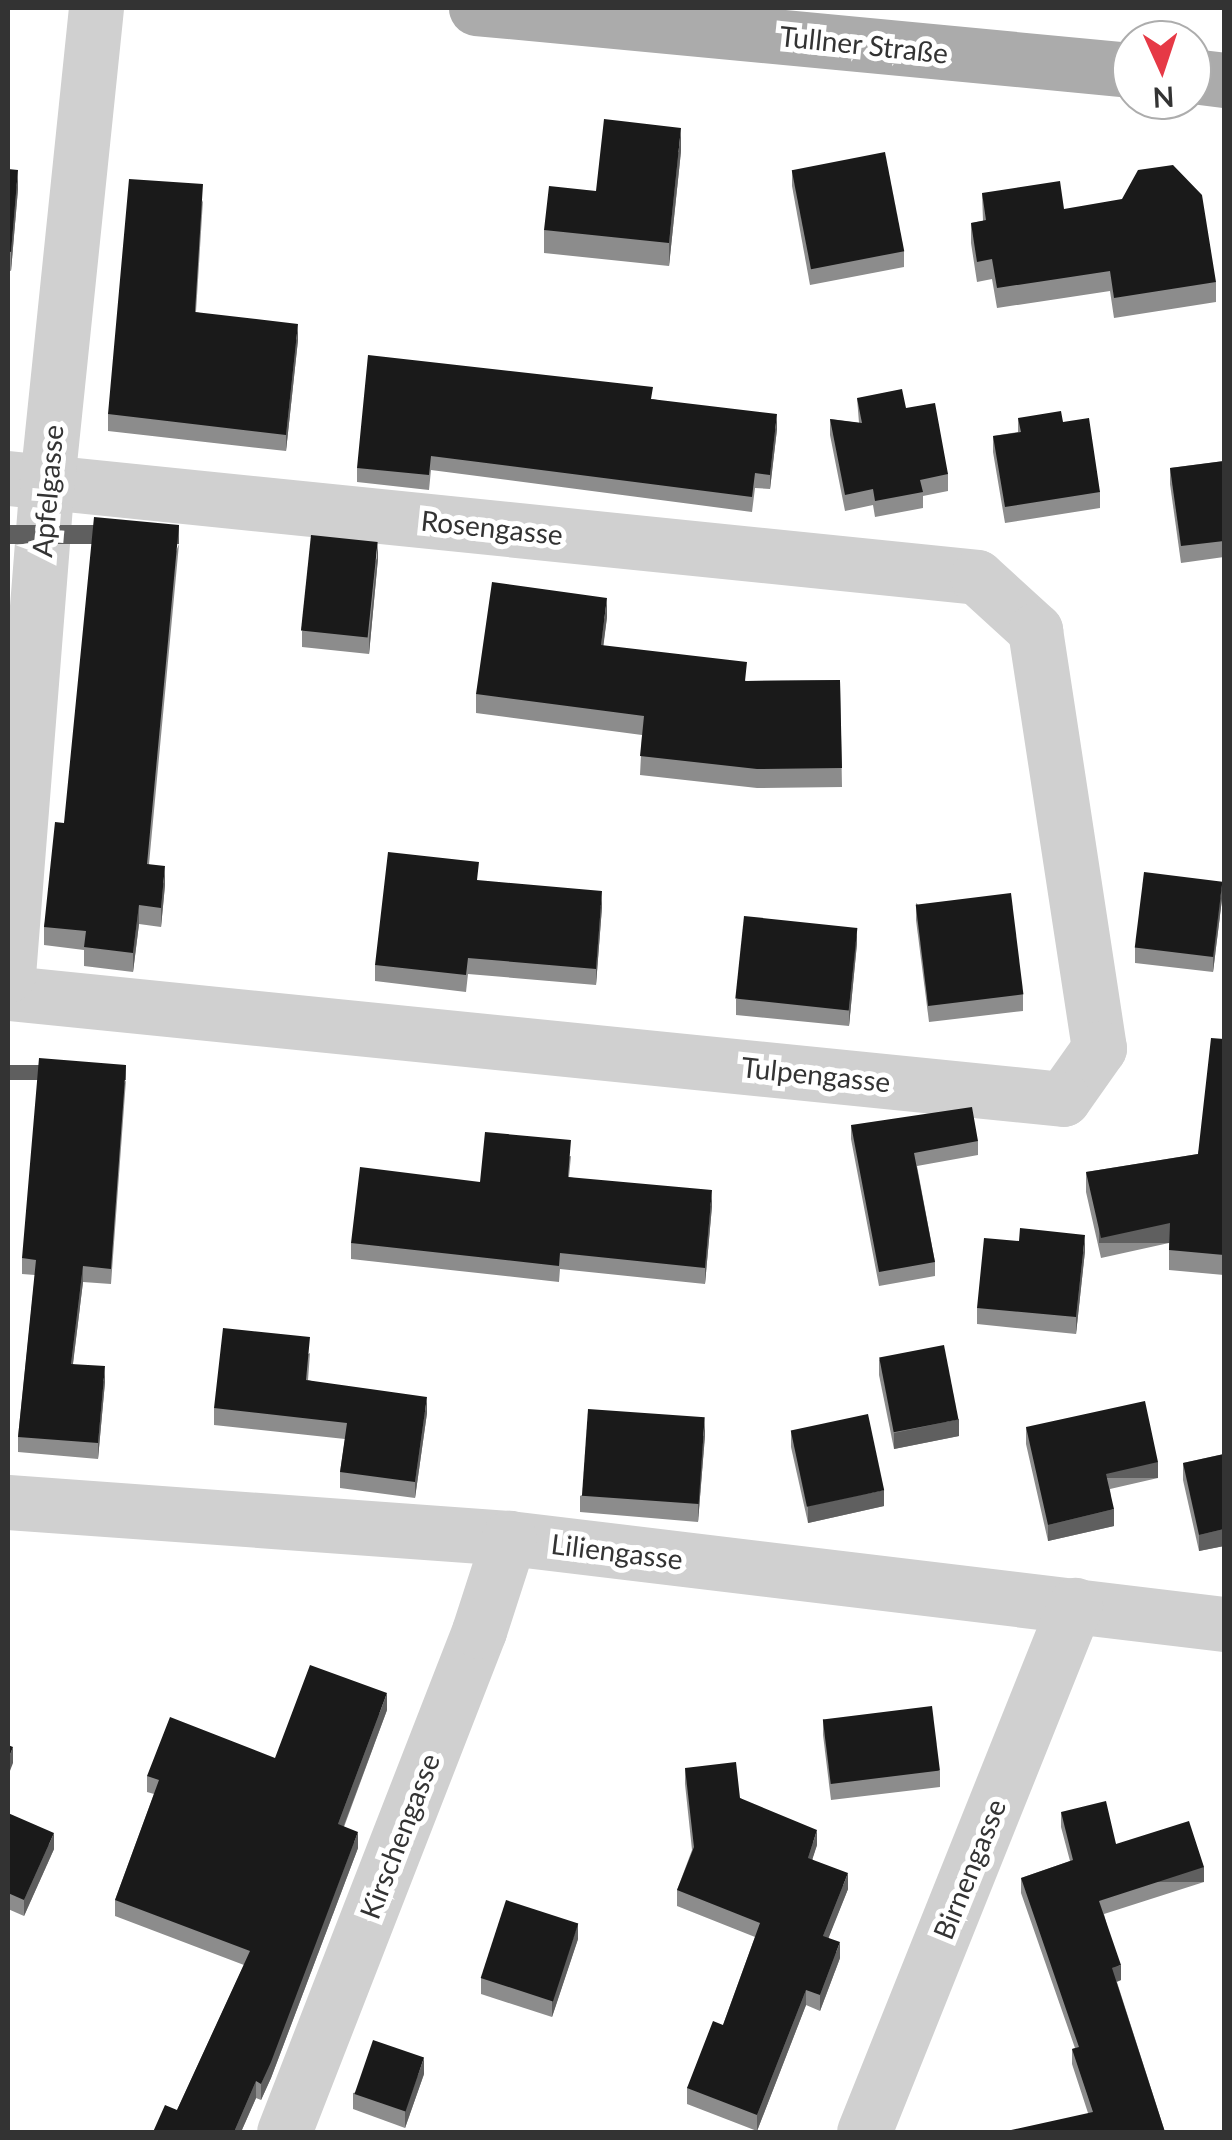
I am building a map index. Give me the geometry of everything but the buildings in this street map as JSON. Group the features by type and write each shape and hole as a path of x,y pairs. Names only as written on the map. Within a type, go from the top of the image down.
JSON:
{"main road":[{"name":"Tullner Straße","path":"476,8 687,17 1112,68"}],"street":[{"name":"Apfelgasse","path":"8,975 27,480 96,8"},
{"name":"Rosengasse","path":"27,480 977,577"},
{"name":"Tulpengasse","path":"8,993 1062,1098 1099,1048 1035,630 977,577"},
{"name":"Liliengasse","path":"8,1502 509,1538 1224,1624"},
{"name":"Kirschengasse","path":"284,2132 480,1630 509,1538"},
{"name":"Birnengasse","path":"864,2132 1075,1605"}]}
